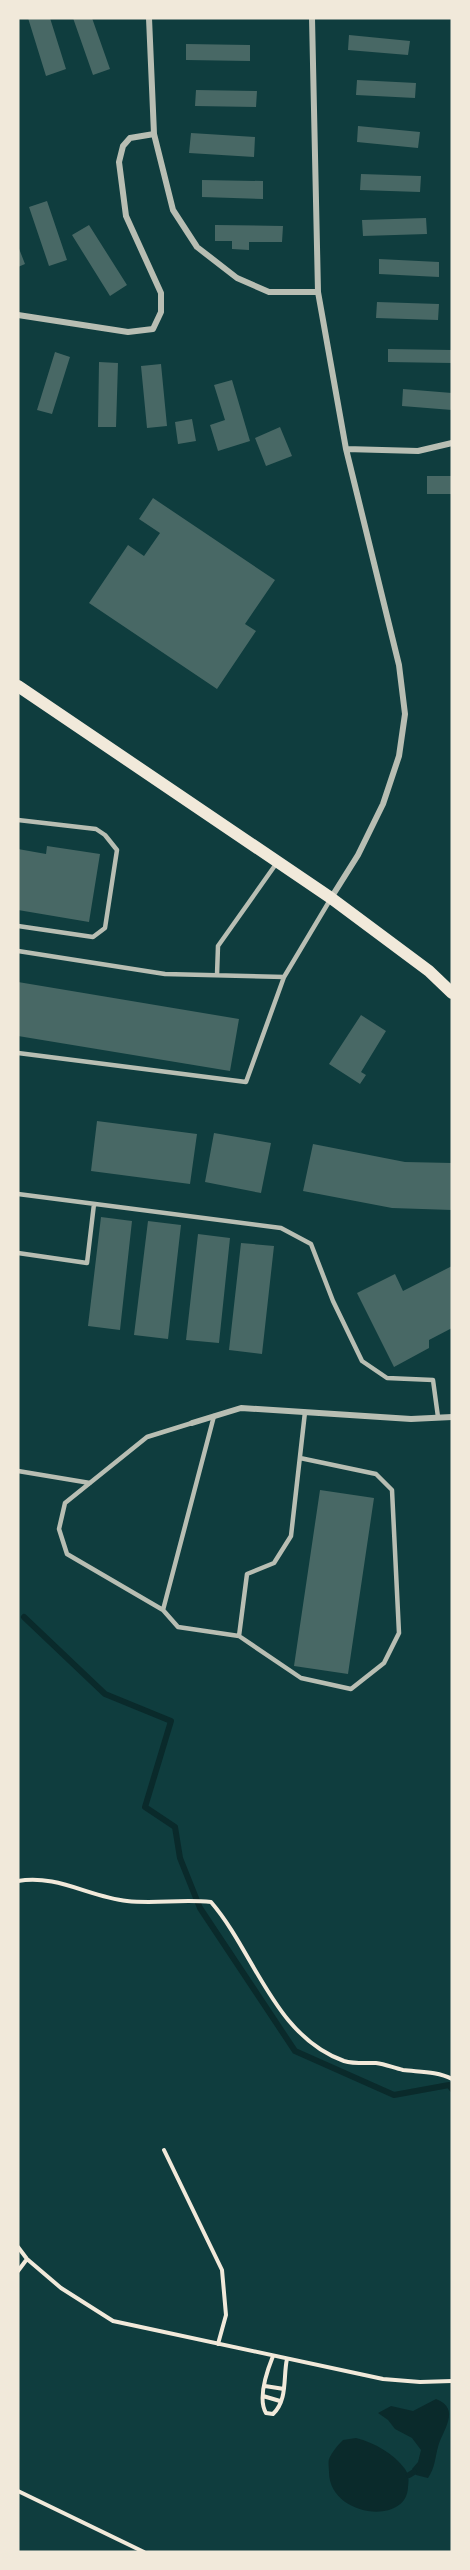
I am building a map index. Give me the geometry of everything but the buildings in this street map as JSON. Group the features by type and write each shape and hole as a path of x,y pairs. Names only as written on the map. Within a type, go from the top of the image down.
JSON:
{"main road":[{"path":"18,686 331,898 429,971 452,993"}],"street":[{"path":"149,18 154,134 173,210 197,247 237,278 269,292 318,292"},
{"path":"312,18 318,292 346,450 399,665 405,714 399,756 383,804 358,855 331,898"},
{"path":"18,315 128,332 153,329 161,312 161,293 126,216 119,162 123,146 130,138 154,134"},
{"path":"346,450 418,451 452,443"},
{"path":"192,1424 241,1408 411,1419 452,1417"}],"lane":[{"path":"18,820 96,829 105,835 117,849 105,928 93,937 18,926"},
{"path":"217,975 218,946 278,862"},
{"path":"18,1053 246,1082 284,977 331,898"},
{"path":"18,951 165,974 284,977"},
{"path":"18,1194 281,1228 311,1244 333,1301 362,1361 387,1378 433,1380 438,1417"},
{"path":"18,1253 87,1263 94,1204"},
{"path":"239,1636 247,1574 274,1563 291,1536 305,1412"},
{"path":"162,1610 214,1416"},
{"path":"192,1424 147,1437 65,1503 59,1529 67,1554 162,1610 178,1627 239,1636 301,1678 351,1689 384,1663 399,1633 392,1490 376,1474 300,1458"},
{"path":"18,1471 90,1483"}],"path":[{"path":"18,1881 55,1882 89,1894 125,1901 185,1899 210,1902 220,1914 248,1962 294,2027 322,2051 346,2062 380,2064 403,2070 438,2074 452,2079"},
{"path":"164,2150 222,2270 226,2315 218,2344"},
{"path":"18,2247 27,2259 61,2288 113,2321 383,2379 420,2382 452,2381"},
{"path":"18,2271 27,2259"},
{"path":"273,2356 268,2367 262,2401 266,2413 273,2414 280,2401 284,2389 287,2359"},
{"path":"265,2386 284,2389"},
{"path":"263,2396 280,2401"},
{"path":"18,2492 144,2552"}],"water":[{"path":"436,2399 444,2403 449,2414 428,2478 416,2475 412,2469 418,2462 421,2450 412,2438 395,2429 378,2413 391,2406 413,2411"},
{"path":"356,2438 383,2449 406,2471 408,2487 404,2499 395,2507 383,2511 368,2511 354,2507 341,2499 332,2487 329,2472 330,2456 343,2440"}],"waterway":[{"path":"24,1617 105,1694 171,1721 145,1807 175,1827 180,1858 200,1908 295,2051 394,2095 449,2085 452,2089"},
{"path":"409,2475 414,2472"}]}
